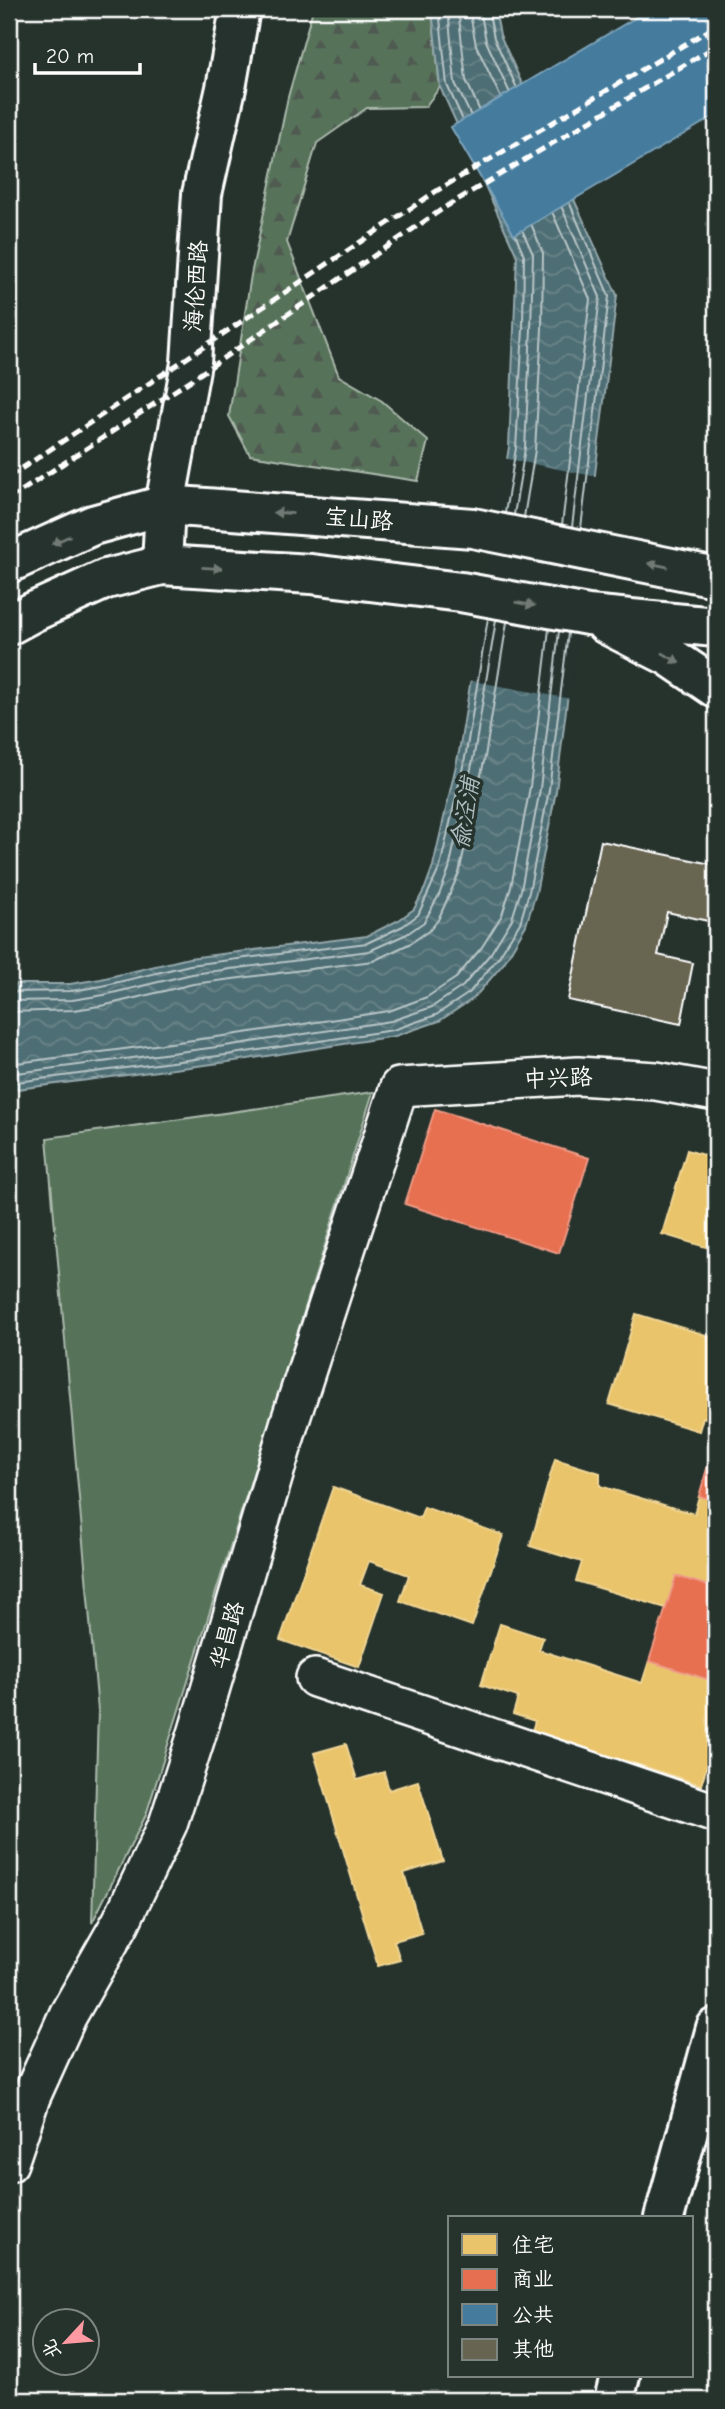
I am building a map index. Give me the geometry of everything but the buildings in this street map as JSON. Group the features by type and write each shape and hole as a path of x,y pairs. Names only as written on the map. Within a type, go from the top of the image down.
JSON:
{"main road":[{"name":"海伦西路","path":"162,565 165,505 191,363 202,194 226,88 240,9"},
{"name":"宝山路","path":"9,564 93,525 165,505 473,528 716,577"},
{"path":"9,625 106,579 162,565 311,574 461,592 589,615 716,627"},
{"path":"589,615 669,656 716,688"},
{"path":"665,2216 716,2028"},
{"path":"614,2400 620,2378"}],"street":[{"name":"中兴路","path":"398,1087 578,1076 656,1080 716,1092"},
{"name":"华昌路","path":"9,2163 31,2097 68,2015 121,1922 167,1824 197,1734 290,1421 398,1087"},
{"path":"315,1678 716,1813"}],"green space":[{"path":"313,9 432,9 440,87 425,107 367,108 317,143 287,242 339,376 382,401 428,441 418,481 250,455 229,416 251,275 288,97"},
{"path":"373,1092 146,1815 92,1923 98,1711 47,1138"}],"water":[{"name":"俞泾浦","path":"432,9 495,9 500,35 617,295 556,791 536,893 526,925 504,963 474,998 439,1021 395,1036 228,1062 9,1090 9,986 70,984 189,958 367,936 414,909 425,888 433,866 459,752 509,447 517,256 440,87"}],"pier":[{"path":"503,458 598,477 571,699 467,680"}],"railway":[{"path":"9,477 438,190 716,26"},
{"path":"9,499 194,378 447,206 716,46"}]}
